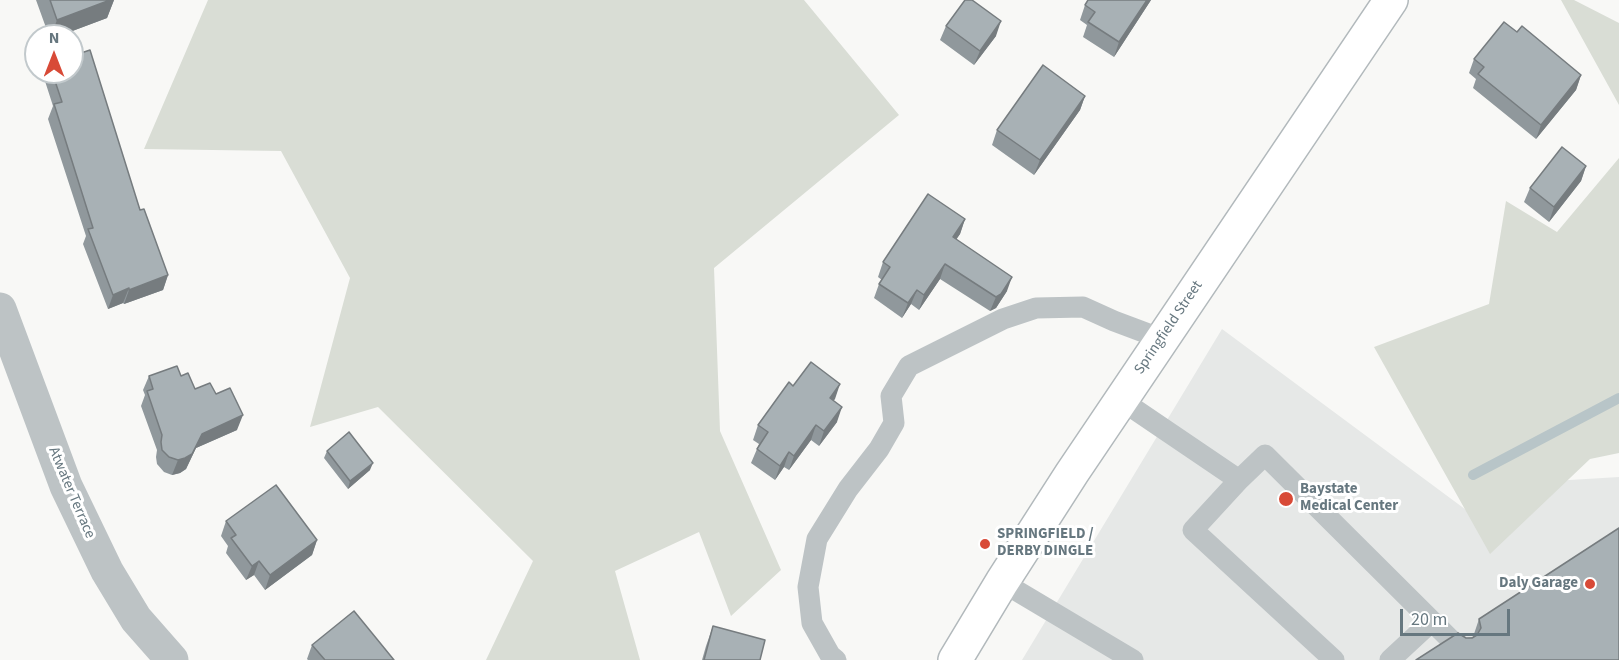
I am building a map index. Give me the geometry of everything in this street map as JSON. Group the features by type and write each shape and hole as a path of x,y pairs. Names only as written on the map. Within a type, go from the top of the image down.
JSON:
{"main road":[{"name":"Springfield Street","path":"955,660 1002,582 1121,400 1391,0"}],"street":[{"name":"Atwater Terrace","path":"0,309 66,486 107,571 136,619 172,660"}],"lane":[{"path":"836,660 830,655 812,623 808,587 817,539 848,489 879,449 894,423 891,396 909,366 1003,319 1036,308 1083,307 1162,339"},
{"path":"1121,400 1239,480"},
{"path":"1334,660 1193,530 1265,455 1460,649"},
{"path":"1002,582 1133,660"},
{"path":"1390,660 1432,621"}],"shaded area":[{"path":"208,0 804,0 899,115 714,268 720,431 781,570 731,616 699,532 615,571 640,660 486,660 533,561 378,407 310,427 350,278 281,151 144,149"},
{"path":"1561,0 1574,0 1619,23 1619,105"},
{"path":"1619,158 1619,453 1590,459 1490,554 1374,347 1489,304 1506,201 1557,232"},
{"name":"Baystate Medical Center","path":"1222,329 1477,518 1553,481 1619,477 1619,660 1022,660"}],"building":[{"path":"50,0 110,0 57,20"},
{"path":"965,0 972,0 1001,21 980,51 946,26"},
{"path":"1088,0 1147,0 1119,42 1088,22 1095,12 1085,5"},
{"path":"1504,22 1517,32 1522,26 1581,75 1541,125 1478,74 1484,67 1474,59"},
{"path":"90,50 140,210 144,209 168,275 113,295 88,229 93,228 54,104 62,102 56,84 84,84 84,52"},
{"path":"1043,65 1085,96 1040,160 997,130"},
{"path":"1562,147 1586,166 1554,207 1530,188"},
{"path":"928,194 965,219 953,237 1012,277 1001,294 996,297 945,264 924,295 917,290 908,303 879,284 890,267 883,262"},
{"path":"811,362 840,384 830,398 842,407 824,431 816,425 794,456 789,452 780,466 757,449 768,432 758,425 789,382 793,386"},
{"path":"177,366 181,376 188,373 195,389 210,383 216,394 230,388 243,415 202,434 192,454 178,460 169,457 162,450 162,435 147,391 153,389 149,376"},
{"path":"349,432 373,463 350,481 327,451"},
{"path":"276,485 317,540 270,575 259,561 252,566 231,538 236,535 226,521"},
{"name":"Daly Garage","path":"1619,528 1619,660 1416,660 1458,633 1466,638 1477,635 1481,628 1479,619"},
{"path":"354,611 394,660 325,660 312,645"},
{"path":"713,626 765,640 760,660 704,660"}],"waterway":[{"path":"1473,475 1619,398"}],"place":[{"name":"Baystate Medical Center","path":"1286,499"},
{"name":"SPRINGFIELD / DERBY DINGLE","path":"985,544"},
{"name":"Daly Garage","path":"1590,584"}]}
